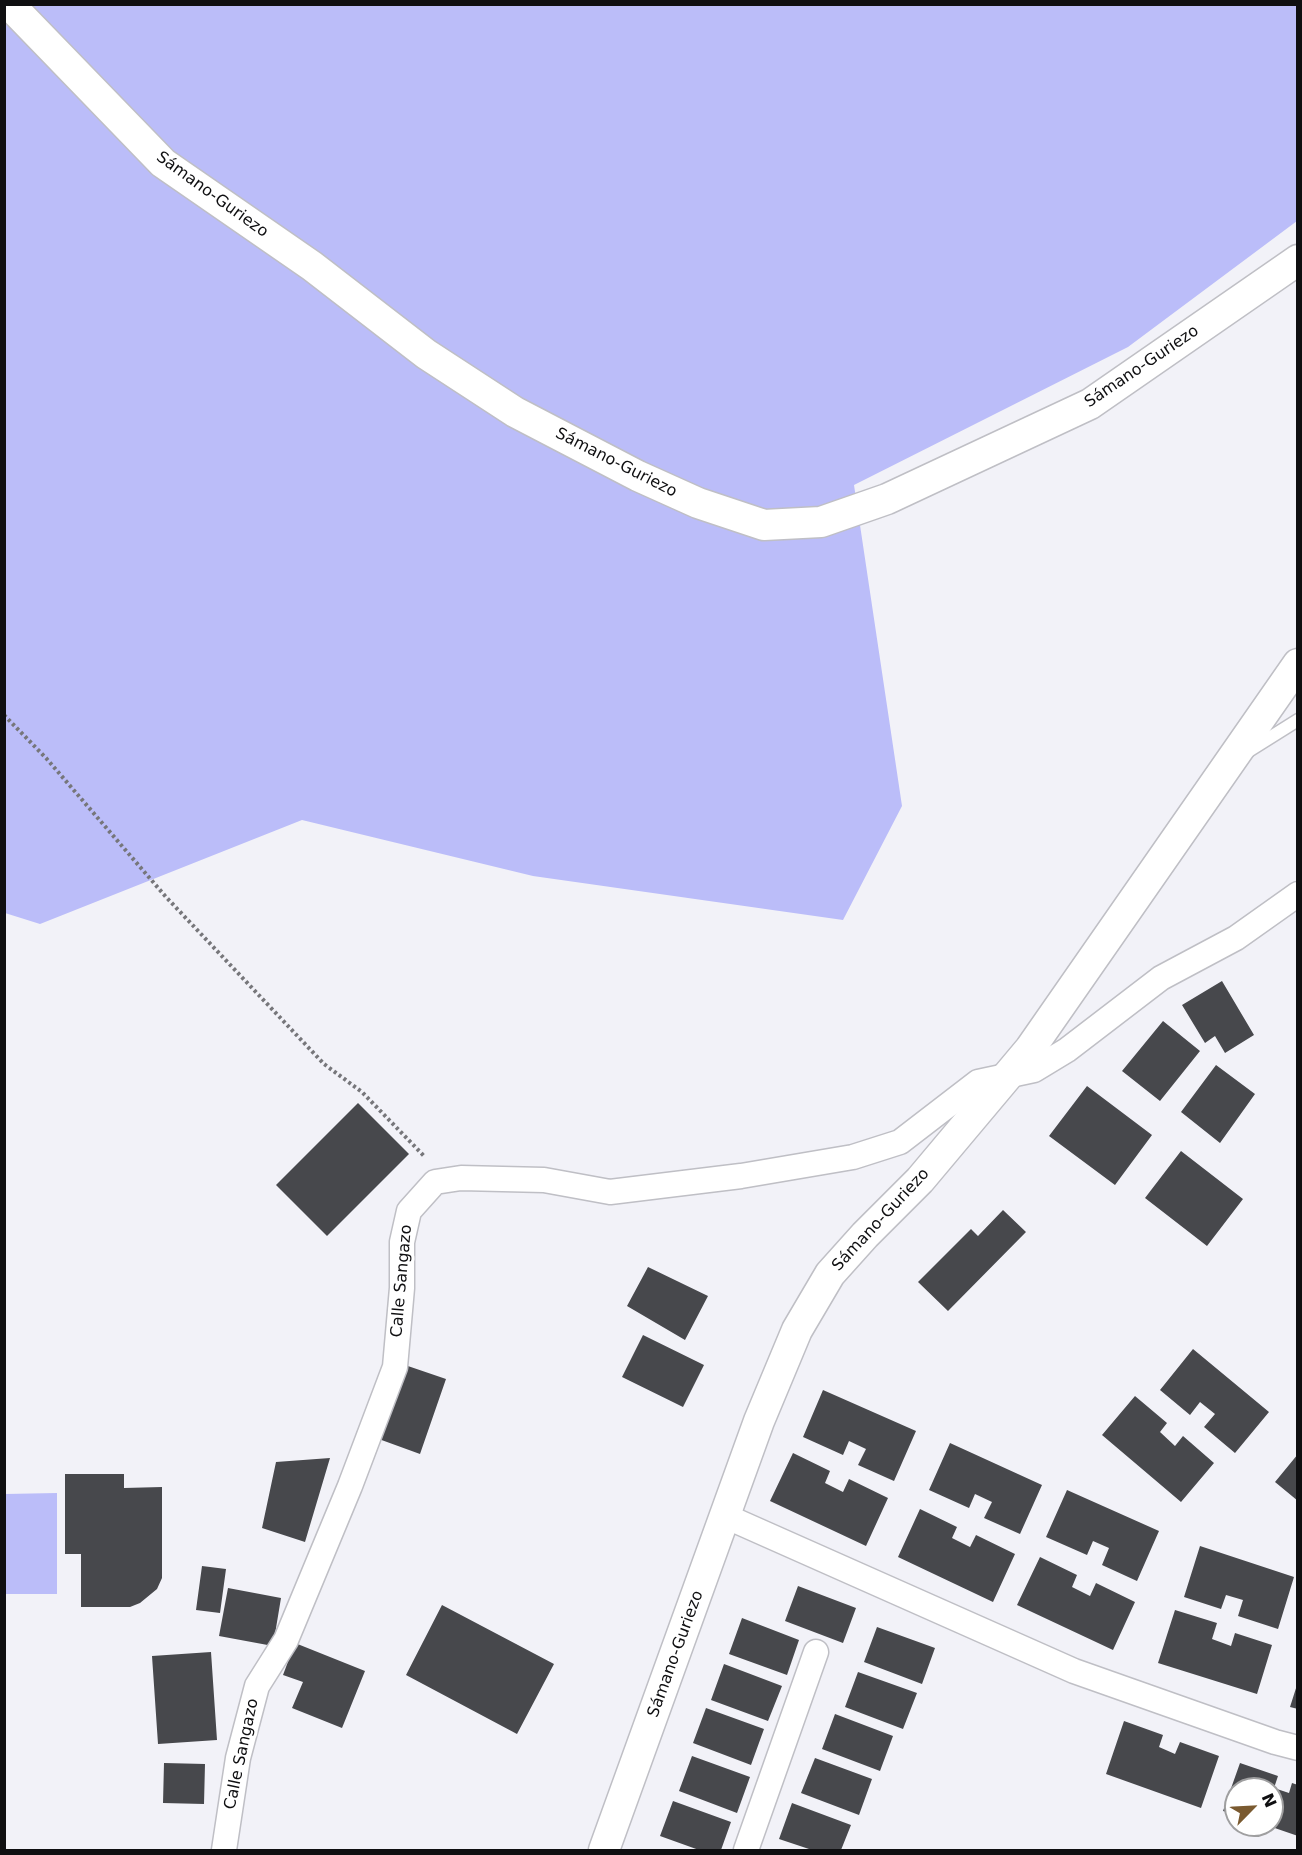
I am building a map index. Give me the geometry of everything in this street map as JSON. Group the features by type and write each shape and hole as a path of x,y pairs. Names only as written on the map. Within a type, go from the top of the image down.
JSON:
{"street":[{"name":"Sámano-Guriezo","path":"9,4 164,163 312,266 426,354 515,412 638,476 698,503 764,525 821,522 887,499 1090,404 1298,260"},
{"name":"Sámano-Guriezo","path":"604,1851 759,1421 797,1329 830,1274 920,1180 1030,1049 1298,664"},
{"name":"Calle Sangazo","path":"224,1851 238,1758 257,1686 286,1640 395,1367 402,1288 402,1242 409,1211 435,1182 461,1178 544,1180 610,1192 741,1176 853,1158 900,1142 978,1082 1034,1070 1067,1050 1161,978 1236,938 1298,894"},
{"path":"725,1516 1074,1671 1275,1742 1298,1748"},
{"path":"746,1851 816,1652"}],"lane":[{"path":"1226,766 1298,720"}],"path":[{"path":"4,715 46,758 166,897 324,1064 362,1092 448,1180"}],"shaded area":[{"path":"5,5 1297,5 1297,221 1128,347 854,485 902,806 843,920 533,876 302,820 40,924 5,913"},
{"path":"57,1493 57,1594 5,1594 5,1494"}],"building":[{"path":"1222,981 1254,1035 1225,1053 1215,1036 1205,1043 1182,1005"},
{"path":"1163,1021 1200,1051 1160,1101 1122,1071"},
{"path":"1216,1065 1255,1094 1220,1143 1181,1112"},
{"path":"1087,1086 1152,1135 1115,1185 1049,1136"},
{"path":"358,1103 409,1154 327,1236 276,1185"},
{"path":"1181,1151 1243,1199 1207,1246 1145,1198"},
{"path":"1003,1210 1026,1232 948,1311 918,1282 971,1229 978,1236"},
{"path":"648,1267 708,1296 685,1340 627,1306"},
{"path":"643,1335 704,1365 683,1407 622,1377"},
{"path":"1193,1349 1269,1412 1235,1453 1204,1427 1215,1414 1200,1402 1190,1415 1160,1390"},
{"path":"402,1364 446,1379 420,1454 376,1438"},
{"path":"823,1390 916,1431 894,1481 858,1465 866,1449 849,1441 843,1455 803,1437"},
{"path":"1135,1396 1167,1423 1160,1432 1175,1446 1183,1436 1214,1463 1181,1502 1102,1435"},
{"path":"950,1443 1042,1485 1020,1534 984,1518 992,1502 975,1494 969,1508 929,1490"},
{"path":"793,1453 830,1471 825,1483 843,1492 849,1479 888,1498 866,1546 770,1501"},
{"path":"1298,1454 1298,1501 1275,1482"},
{"path":"330,1458 305,1542 262,1528 276,1462"},
{"path":"65,1474 124,1474 124,1488 162,1487 162,1578 157,1589 140,1603 130,1607 81,1607 81,1554 65,1554"},
{"path":"1067,1490 1159,1531 1137,1581 1102,1565 1109,1548 1093,1541 1087,1555 1046,1537"},
{"path":"920,1509 957,1527 952,1538 970,1547 976,1535 1015,1554 993,1602 898,1557"},
{"path":"1200,1546 1294,1577 1278,1629 1238,1616 1243,1600 1226,1595 1221,1609 1184,1597"},
{"path":"1040,1557 1077,1575 1072,1587 1090,1596 1096,1583 1135,1602 1113,1650 1017,1605"},
{"path":"202,1566 226,1569 220,1613 196,1610"},
{"path":"798,1586 856,1608 843,1643 785,1621"},
{"path":"228,1588 281,1598 273,1646 219,1636"},
{"path":"442,1605 554,1664 517,1734 406,1675"},
{"path":"1175,1610 1217,1623 1212,1639 1231,1646 1235,1633 1272,1645 1257,1694 1158,1663"},
{"path":"742,1618 799,1640 787,1675 729,1654"},
{"path":"877,1627 935,1648 922,1684 864,1662"},
{"path":"295,1643 365,1671 342,1728 292,1708 303,1682 283,1675"},
{"path":"211,1652 217,1740 158,1744 152,1656"},
{"path":"724,1664 782,1686 768,1721 711,1700"},
{"path":"858,1672 917,1693 903,1729 845,1707"},
{"path":"1298,1685 1298,1709 1290,1707"},
{"path":"706,1708 764,1729 751,1765 693,1743"},
{"path":"835,1714 893,1736 880,1771 822,1749"},
{"path":"1124,1721 1163,1735 1159,1747 1175,1754 1180,1742 1219,1756 1201,1808 1106,1774"},
{"path":"692,1756 750,1777 737,1813 679,1791"},
{"path":"815,1758 872,1779 859,1815 801,1793"},
{"path":"164,1763 205,1764 204,1804 163,1803"},
{"path":"1240,1763 1278,1776 1278,1777 1235,1777"},
{"path":"1292,1783 1298,1785 1298,1836 1284,1831 1284,1791 1289,1793"},
{"path":"673,1801 731,1822 721,1850 699,1850 660,1836"},
{"path":"792,1803 851,1825 841,1850 812,1850 779,1839"}]}
